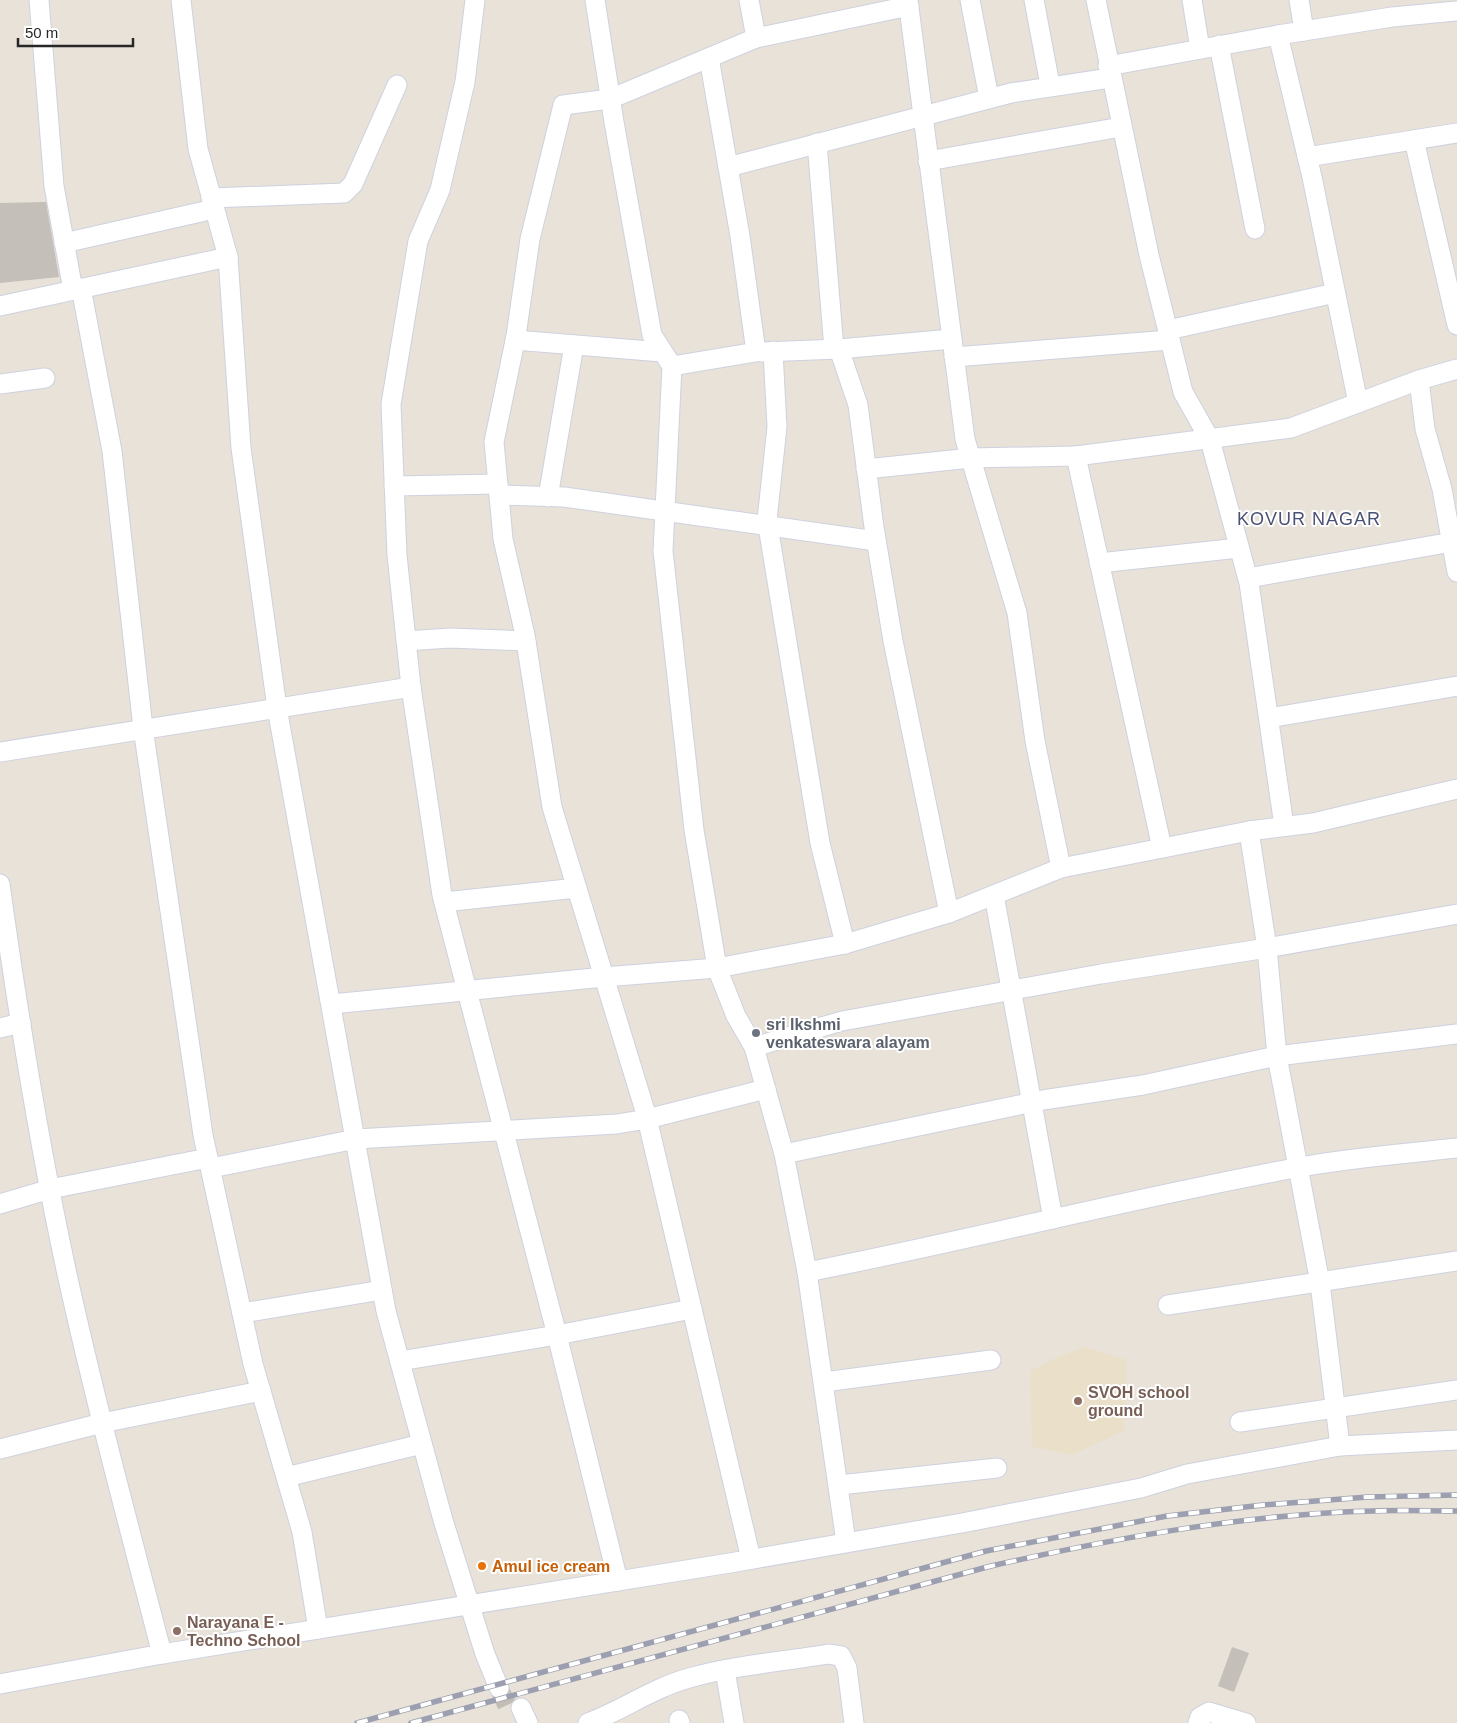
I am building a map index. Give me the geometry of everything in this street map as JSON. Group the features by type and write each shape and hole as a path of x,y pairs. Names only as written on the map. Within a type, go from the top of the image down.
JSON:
{"street":[{"path":"39,0 54,186 64,243 77,289 112,451 142,728 165,888 210,1163 242,1313 261,1391 302,1532 318,1630"},
{"path":"181,0 198,149 228,257 241,448 277,708 332,1004 382,1290 443,1520 483,1640 497,1654 505,1686"},
{"path":"475,0 465,82 440,190 418,241 391,404 397,555 411,687 444,902 557,1335 618,1581"},
{"path":"595,0 610,99 652,335 667,359 663,551 694,830 717,968 736,1016 754,1046 784,1154 807,1272 846,1542"},
{"path":"749,0 756,38"},
{"path":"970,0 988,98"},
{"path":"1034,0 1050,85"},
{"path":"1096,0 1109,72 1169,335 1184,392 1210,440 1248,578 1284,826"},
{"path":"1192,0 1200,49"},
{"path":"1299,0 1304,31"},
{"path":"751,1559 647,1119 552,807 526,642 503,539 494,442 515,340 530,239 563,105 610,99 756,38 909,3 965,439 1017,613 1035,741 1061,868"},
{"path":"728,167 988,98 1109,72 1200,49 1278,34 1392,17 1457,11"},
{"path":"1278,34 1307,157 1358,403"},
{"path":"1219,45 1255,230"},
{"path":"709,58 728,167 765,352 777,427 768,524 820,843 845,944"},
{"path":"64,243 212,203 344,193 353,184 397,84"},
{"path":"928,161 1121,127"},
{"path":"1307,157 1457,133"},
{"path":"1414,140 1457,325"},
{"path":"817,143 836,349 858,405 876,540 893,641 949,913"},
{"path":"0,306 228,257"},
{"path":"515,340 574,345 667,359 836,349 953,348 1169,335 1335,293"},
{"path":"548,497 574,345"},
{"path":"866,470 971,458 1076,456 1210,440 1290,428 1419,380 1457,369"},
{"path":"0,384 45,378"},
{"path":"1419,380 1425,429 1450,496 1452,542 1457,572"},
{"path":"1076,456 1162,848"},
{"path":"394,486 498,490 768,524 876,540"},
{"path":"1248,578 1452,542"},
{"path":"1099,563 1239,548"},
{"path":"406,641 450,638 526,642"},
{"path":"1269,718 1457,686"},
{"path":"0,752 142,728 411,687"},
{"path":"332,1004 604,977 717,968 845,944 949,913 1061,868 1249,831 1313,823 1457,789"},
{"path":"1249,831 1267,948 1277,1056 1320,1282 1340,1446"},
{"path":"0,884 21,1023 67,1274 102,1423 162,1654"},
{"path":"444,902 577,888"},
{"path":"994,895 1012,990 1030,1103 1053,1219"},
{"path":"754,1046 842,1021 1101,974 1267,948 1457,914"},
{"path":"0,1028 21,1023"},
{"path":"784,1154 1030,1103 1143,1084 1277,1056 1457,1034"},
{"path":"0,1204 50,1189 356,1139 504,1132 617,1124 647,1119 766,1089"},
{"path":"807,1272 919,1250 1053,1219 1298,1167 1457,1148"},
{"path":"1168,1304 1457,1261"},
{"path":"242,1313 382,1290"},
{"path":"400,1361 557,1335 692,1309"},
{"path":"824,1382 991,1360"},
{"path":"1240,1422 1457,1390"},
{"path":"0,1450 102,1423 261,1391"},
{"path":"0,1684 162,1654 618,1581 971,1521 1141,1488 1188,1474 1340,1446 1457,1440"},
{"path":"286,1477 422,1444"},
{"path":"839,1485 997,1468"},
{"path":"588,1723 648,1694 688,1678 724,1670 828,1654 841,1656 847,1668 854,1723"},
{"path":"724,1670 734,1723"},
{"path":"1198,1723 1200,1717 1209,1712 1246,1723"}],"shaded area":[{"name":"SVOH school ground","path":"1085,1347 1127,1360 1124,1431 1072,1455 1032,1447 1030,1371 1055,1358"}],"building":[{"path":"46,202 59,277 0,283 0,203"},
{"path":"1232,1647 1249,1653 1234,1692 1218,1686"}],"tunnel":[{"path":"499,1688 510,1712"}],"railway":[{"path":"357,1723 986,1551 1167,1516 1263,1505 1368,1497 1457,1495"},
{"path":"411,1723 991,1566 1085,1546 1181,1529 1277,1517 1373,1511 1457,1511"}],"place":[{"name":"sri lkshmi venkateswara alayam","path":"756,1033"},
{"name":"SVOH school ground","path":"1078,1401"},
{"name":"Amul ice cream","path":"482,1566"},
{"name":"Narayana E - Techno School","path":"177,1631"}],"district":[{"name":"KOVUR NAGAR","path":"1309,519"}]}
